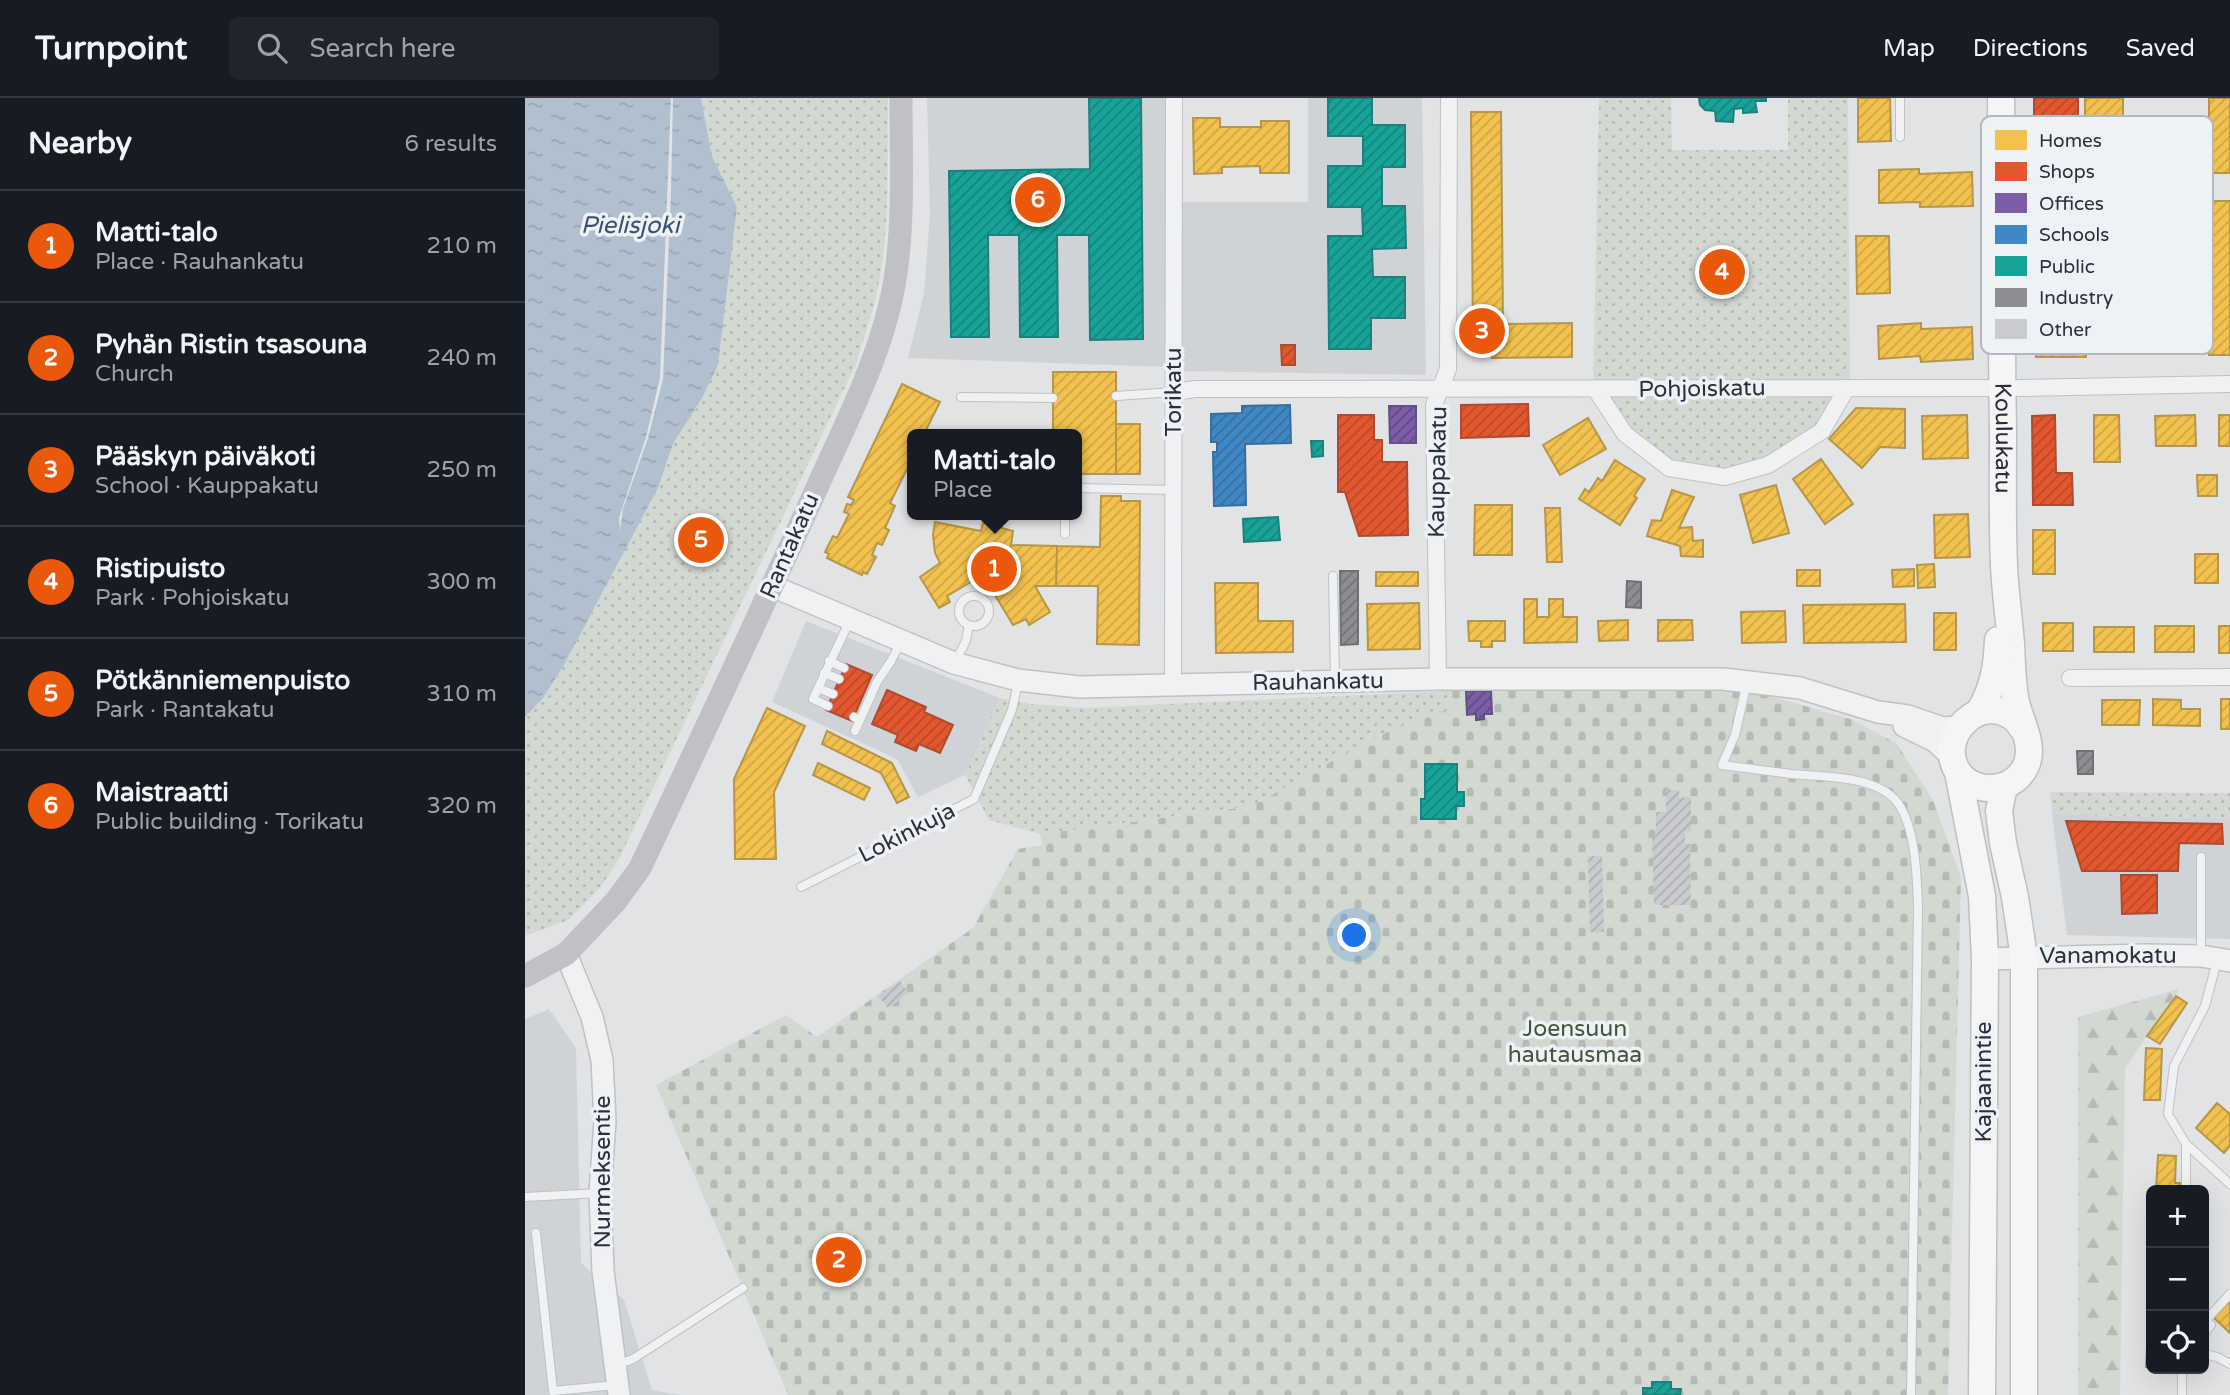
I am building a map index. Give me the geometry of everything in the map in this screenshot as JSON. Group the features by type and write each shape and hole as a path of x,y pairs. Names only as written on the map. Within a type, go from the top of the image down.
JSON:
{"main road":[{"name":"Rantakatu","path":"525,976 566,954 616,901 640,868 772,586 869,370 889,308 896,274 901,216 901,98"},
{"name":"Koulukatu","path":"2001,98 2001,116"},
{"name":"Koulukatu","path":"2002,354 2004,565 2014,687 2025,732"},
{"name":"Koulukatu","path":"1968,719 1990,693 1997,665 2004,565"},
{"path":"2001,712 2015,719 2025,732 2029,748 2027,764 2018,778 2004,786 1991,789 1979,787 1967,781 1955,765 1952,742 1968,719 2001,712"},
{"name":"Kajaanintie","path":"1955,765 1982,896 1985,960 1982,1395"},
{"name":"Kajaanintie","path":"2004,786 1999,811 2024,957 2024,1395"}],"street":[{"name":"Torikatu","path":"1173,685 1174,98"},
{"name":"Kauppakatu","path":"1439,679 1434,405 1448,369 1449,98"},
{"name":"Pohjoiskatu","path":"1174,391 2002,388 2230,384"},
{"path":"1596,390 1625,434 1669,468 1725,477 1768,465 1822,431 1847,388"},
{"name":"Rauhankatu","path":"772,586 954,663 1019,680 1079,687 1439,679 1723,679 1800,688 1878,712 1908,716 1943,728 1968,719"},
{"path":"2070,678 2230,677"},
{"name":"Rauhankatu","path":"1878,712 1935,741 1955,765"},
{"name":"Nurmeksentie","path":"566,954 591,1017 602,1060 605,1121 600,1193 603,1271 616,1382"},
{"name":"Vanamokatu","path":"1985,960 2024,957 2216,958"}],"lane":[{"path":"1900,98 1900,137"},
{"path":"1116,396 1174,391"},
{"path":"961,397 1053,398"},
{"path":"1082,488 1174,490"},
{"path":"1065,520 1065,534"},
{"path":"1333,576 1335,681"},
{"path":"828,706 813,699 850,620"},
{"path":"954,663 966,641 969,625"},
{"path":"855,731 857,718 873,680 891,661 901,642"},
{"path":"829,662 844,668"},
{"path":"824,673 839,680"},
{"name":"Lokinkuja","path":"801,887 974,799 1012,710 1019,680"},
{"path":"1747,682 1735,735 1722,765 1829,776 1865,783 1886,792 1898,804 1908,826 1916,869 1918,908 1910,1395"},
{"path":"818,688 833,694"},
{"path":"2201,857 2216,958 2205,1006 2174,1066 2168,1114 2186,1144 2230,1184"},
{"path":"2186,1144 2186,1185"},
{"path":"525,1197 600,1193"},
{"path":"536,1233 553,1391 616,1382 632,1359 743,1288"},
{"path":"2209,1315 2230,1294"},
{"path":"2209,1355 2230,1364"},
{"path":"2182,1374 2182,1395"}],"shaded area":[{"path":"927,98 1177,98 1176,202 1308,202 1308,98 1422,98 1426,375 1178,371 1171,367 908,358 924,293 930,215"},
{"path":"806,621 1000,698 965,775 918,797 897,759 772,702"},
{"path":"2052,814 2230,819 2230,939 2067,935"},
{"path":"549,1009 576,1048 581,1263 624,1300 652,1390 679,1395 525,1395 525,1019"}],"green space":[{"path":"701,98 888,98 887,207 879,283 855,366 620,857 600,888 568,920 525,936 525,717 543,698 564,665 658,488 673,444 702,398 737,207 712,156"},
{"path":"1599,98 1671,98 1672,150 1788,150 1788,98 1848,98 1850,394 1772,471 1726,486 1669,473 1593,394"},
{"name":"Joensuun hautausmaa","path":"1735,686 1850,719 1896,743 1933,800 1961,877 1948,1395 788,1395 656,1085 786,1015 817,1037 973,928 1018,849 1042,845 1040,834 1252,806 1359,746 1427,712 1448,711 1447,691"},
{"path":"1447,691 1448,711 1427,712 1359,746 1252,806 1040,834 989,820 965,775 1000,698 1031,704 1084,708"},
{"path":"2050,792 2230,793 2230,819 2052,814"},
{"path":"2179,989 2125,1069 2120,1395 2078,1395 2078,1017"}],"water":[{"name":"Pielisjoki","path":"525,98 701,98 712,156 737,207 718,365 702,398 673,444 658,488 564,665 543,698 525,717"}],"pier":[{"path":"671,98 671,192 663,379 648,438 623,509 620,531 619,518 646,437 660,378"}],"building: Homes":[{"path":"1858,98 1890,98 1891,141 1858,142"},
{"path":"2085,98 2123,98 2123,116 2085,116"},
{"path":"2209,98 2230,98 2230,173 2213,173 2213,116 2209,116"},
{"path":"1471,112 1501,112 1503,324 1572,323 1572,357 1492,358 1492,338 1473,338"},
{"path":"1193,118 1220,118 1220,127 1261,127 1261,121 1289,121 1289,173 1260,173 1260,166 1222,167 1222,173 1194,174"},
{"path":"1919,169 1919,174 1972,172 1973,206 1920,207 1920,202 1879,203 1879,170"},
{"path":"2213,201 2230,201 2230,355 2209,355 2213,354"},
{"path":"1856,236 1889,236 1890,293 1857,294"},
{"path":"1921,323 1921,329 1972,327 1973,359 1921,362 1920,356 1879,359 1878,326"},
{"path":"2036,354 2086,354 2086,357 2036,357"},
{"path":"1053,372 1116,372 1116,474 1082,474 1082,429 1053,429"},
{"path":"902,384 940,402 926,429 907,429 907,469 890,503 895,506 885,528 889,530 882,545 877,543 872,555 876,557 867,574 863,572 862,575 827,558 829,554 825,552 833,536 837,538 849,514 844,512 847,504 851,505 854,500 848,497"},
{"path":"1856,408 1905,409 1905,448 1880,447 1862,468 1829,439"},
{"path":"1967,415 1968,458 1923,459 1922,416"},
{"path":"2094,415 2119,415 2120,462 2094,462"},
{"path":"2195,415 2196,446 2156,446 2155,416"},
{"path":"2219,415 2230,415 2230,446 2219,446"},
{"path":"1588,418 1606,449 1560,475 1543,445"},
{"path":"1116,424 1140,424 1140,474 1116,474"},
{"path":"1821,459 1853,504 1825,524 1793,479"},
{"path":"1615,460 1645,479 1620,525 1579,499 1585,489 1589,492 1598,478 1602,481"},
{"path":"2197,475 2217,475 2217,496 2198,496"},
{"path":"1776,485 1789,533 1753,543 1740,495"},
{"path":"1672,490 1694,497 1679,528 1692,527 1693,541 1703,540 1703,557 1681,556 1680,546 1647,536 1652,520 1661,521"},
{"path":"1101,496 1121,496 1121,501 1140,501 1139,645 1097,644 1098,586 1056,586 1057,546 1100,547"},
{"path":"1475,505 1512,505 1512,555 1474,555"},
{"path":"1545,508 1560,508 1562,562 1547,562"},
{"path":"1968,514 1970,557 1935,558 1934,515"},
{"path":"935,522 981,531 983,523 1013,531 1011,545 1057,546 1056,586 1035,586 1050,612 1029,625 1026,619 1013,625 983,575 947,596 950,602 939,608 920,577 940,563 935,553"},
{"path":"2033,530 2055,530 2055,574 2033,574"},
{"path":"2195,554 2218,554 2218,583 2195,583"},
{"path":"1934,564 1935,587 1918,588 1917,565"},
{"path":"1914,569 1914,586 1893,587 1892,570"},
{"path":"1797,570 1820,570 1820,586 1797,586"},
{"path":"1376,572 1418,572 1418,586 1376,586"},
{"path":"1215,583 1258,583 1258,621 1293,621 1293,652 1216,653"},
{"path":"1524,599 1537,599 1537,617 1549,617 1549,599 1563,599 1563,617 1577,617 1577,642 1524,643"},
{"path":"1419,603 1420,649 1368,650 1367,604"},
{"path":"1905,604 1906,642 1804,643 1803,605"},
{"path":"1785,611 1786,642 1742,643 1741,612"},
{"path":"1934,613 1956,613 1956,650 1934,650"},
{"path":"1628,620 1628,640 1599,641 1598,621"},
{"path":"1658,620 1692,620 1693,640 1658,641"},
{"path":"1468,621 1505,621 1505,641 1492,641 1492,647 1481,647 1481,641 1469,641"},
{"path":"2043,623 2073,623 2073,651 2043,651"},
{"path":"2155,626 2194,626 2194,652 2155,652"},
{"path":"2219,626 2230,626 2230,653 2219,653"},
{"path":"2094,627 2134,627 2134,652 2094,652"},
{"path":"2153,699 2181,700 2181,709 2200,709 2200,726 2153,725"},
{"path":"2221,699 2230,699 2230,729 2221,729"},
{"path":"2102,700 2140,700 2139,725 2102,725"},
{"path":"767,708 805,726 774,792 776,859 735,859 734,779"},
{"path":"827,731 892,763 909,797 897,803 881,773 822,744"},
{"path":"818,763 870,788 864,800 813,775"},
{"path":"2176,996 2187,1003 2160,1044 2147,1036"},
{"path":"2146,1048 2162,1049 2160,1100 2144,1100"},
{"path":"2217,1103 2230,1114 2230,1146 2224,1153 2196,1128"},
{"path":"2158,1155 2176,1156 2175,1183 2180,1185 2156,1185"},
{"path":"2230,1296 2230,1333 2212,1316"}],"building: Shops":[{"path":"2034,98 2078,98 2078,116 2034,116"},
{"path":"1281,345 1295,345 1295,365 1282,365"},
{"path":"1528,404 1529,436 1461,438 1461,405"},
{"path":"1338,415 1374,415 1374,440 1382,440 1382,462 1407,462 1408,535 1359,536 1345,492 1338,492"},
{"path":"2055,415 2056,473 2072,473 2073,505 2033,505 2032,416"},
{"path":"846,664 872,675 852,721 826,710"},
{"path":"887,690 926,707 924,712 953,725 940,753 919,744 916,751 895,742 898,735 872,724"},
{"path":"2066,821 2222,824 2223,844 2179,843 2178,871 2082,871"},
{"path":"2121,875 2157,875 2157,913 2122,914"}],"building: Offices":[{"path":"1389,406 1416,406 1416,443 1390,443"},
{"path":"1466,691 1491,691 1492,714 1484,714 1484,719 1476,720 1476,714 1467,715"}],"building: Schools":[{"path":"1290,405 1291,443 1245,444 1246,505 1214,506 1213,452 1217,452 1217,442 1211,442 1211,414 1242,413 1242,406"}],"building: Public":[{"path":"1089,98 1141,98 1143,339 1090,340 1089,235 1057,235 1058,337 1020,337 1019,235 988,235 989,337 951,337 949,171 1090,169"},
{"path":"1328,98 1372,98 1372,125 1405,125 1405,167 1382,167 1382,206 1405,206 1406,248 1372,249 1373,277 1405,277 1405,318 1371,318 1371,349 1329,349 1328,236 1363,236 1362,207 1328,207 1328,166 1363,166 1363,136 1328,136"},
{"path":"1699,98 1766,98 1766,101 1755,101 1757,112 1743,113 1743,108 1734,109 1733,122 1716,121 1715,111 1705,110 1700,105"},
{"path":"1311,441 1323,441 1323,456 1312,457"},
{"path":"1278,517 1280,540 1244,542 1243,519"},
{"path":"1425,764 1457,764 1457,792 1464,792 1464,806 1456,806 1456,819 1421,819 1421,799 1425,799"},
{"path":"850,1246 857,1262 828,1275 821,1258"},
{"path":"1652,1382 1671,1382 1671,1389 1681,1389 1680,1395 1643,1395 1643,1388 1652,1388"}],"building: Industry":[{"path":"1340,571 1358,571 1358,644 1341,645"},
{"path":"1627,581 1641,582 1641,608 1626,607"},
{"path":"2077,751 2093,751 2093,774 2078,774"}],"building: Other":[{"path":"1666,790 1679,790 1679,798 1691,797 1691,831 1685,832 1685,844 1690,844 1691,905 1654,905 1652,837 1656,837 1656,812 1666,812"},
{"path":"1588,856 1602,856 1604,932 1590,932"},
{"path":"900,981 909,993 888,1008 878,996"}],"place":[{"name":"Maistraatti","path":"1038,200"},
{"name":"Ristipuisto","path":"1722,272"},
{"name":"Pääskyn päiväkoti","path":"1482,331"},
{"name":"Pötkänniemenpuisto","path":"701,540"},
{"name":"Matti-talo","path":"994,569"},
{"name":"Pyhän Ristin tsasouna","path":"839,1260"}]}
